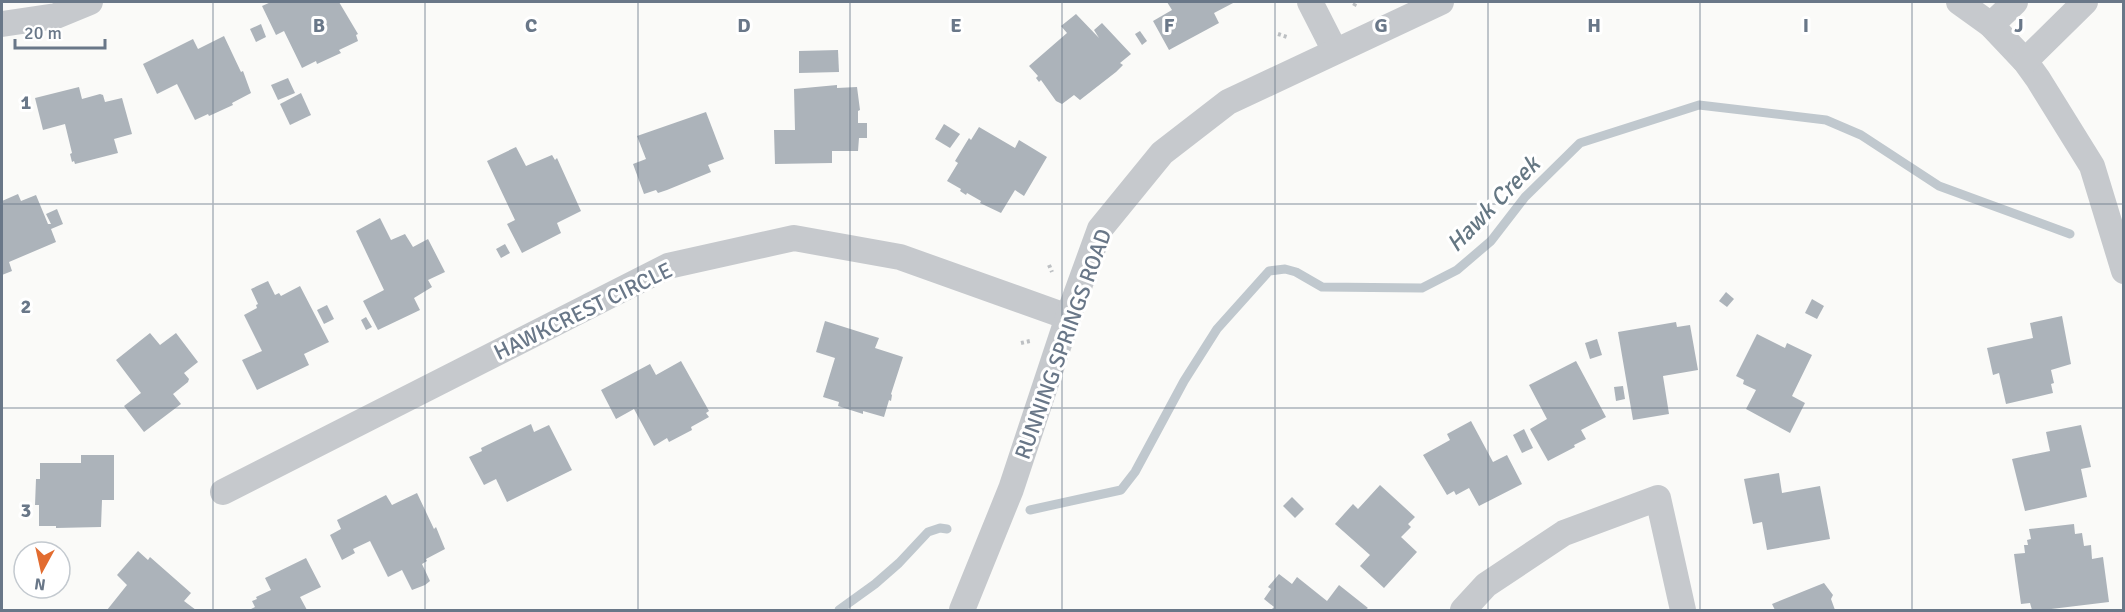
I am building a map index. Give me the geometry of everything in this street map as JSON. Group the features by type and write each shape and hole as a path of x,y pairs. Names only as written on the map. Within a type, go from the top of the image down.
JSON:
{"street":[{"path":"2,24 56,16 90,2"},
{"path":"1310,2 1335,51"},
{"name":"RUNNING SPRINGS ROAD","path":"962,610 1011,489 1100,229 1162,153 1228,102 1441,2"},
{"path":"1959,2 1991,25 2025,61 2092,166 2124,271"},
{"path":"1991,25 2015,2"},
{"path":"2025,61 2085,2"},
{"name":"HAWKCREST CIRCLE","path":"223,492 668,266 794,238 900,257 1068,317"},
{"path":"1464,610 1486,585 1564,533 1658,498 1683,610"}],"path":[{"path":"1278,34 1287,37"},
{"path":"1049,265 1052,273"},
{"path":"1021,343 1030,341"}],"building":[{"path":"271,2 339,2 358,34 356,35 358,41 339,50 341,53 302,68 284,31 276,35 262,6"},
{"path":"1167,2 1235,2 1214,13 1219,23 1169,50 1153,21 1172,10"},
{"path":"1076,14 1099,38 1094,30 1102,23 1131,54 1120,63 1123,65 1116,72 1080,100 1074,95 1062,104 1056,101 1041,80 1039,82 1036,78 1038,76 1029,66 1067,33 1061,26"},
{"path":"261,24 266,37 256,42 250,29"},
{"path":"1140,31 1147,41 1142,45 1135,34"},
{"path":"224,36 241,72 243,71 251,93 232,103 233,105 195,120 177,84 157,94 143,64 193,39 198,49"},
{"path":"838,50 839,72 799,73 799,51"},
{"path":"288,78 295,93 278,100 271,85"},
{"path":"837,85 837,88 857,87 860,110 858,111 858,123 867,123 867,138 859,138 858,151 832,151 832,163 775,164 774,130 795,130 794,89"},
{"path":"79,87 82,99 100,94 103,95 105,102 122,98 132,134 114,139 118,153 75,164 70,154 72,153 65,124 43,130 35,98"},
{"path":"301,93 311,115 290,125 280,104"},
{"path":"706,112 724,159 708,165 711,172 658,193 656,190 644,194 633,164 646,159 637,136"},
{"path":"944,124 960,134 950,148 935,139"},
{"path":"979,127 1015,148 1019,140 1047,157 1024,196 1015,190 1001,213 980,203 981,201 967,193 966,195 960,191 961,189 947,181 958,163 955,161 969,138 971,140"},
{"path":"516,147 526,166 552,155 555,160 557,158 581,211 557,223 561,233 522,253 507,224 515,220 487,161"},
{"path":"18,194 21,201 36,195 48,224 51,224 46,214 57,209 63,224 51,229 56,242 9,262 12,271 2,275 2,201"},
{"path":"380,218 391,240 405,234 413,247 428,239 445,272 428,280 432,287 414,298 420,310 378,330 363,301 384,290 356,231"},
{"path":"505,244 510,253 501,258 496,249"},
{"path":"268,281 275,295 279,293 281,296 300,286 329,342 304,354 309,365 257,390 242,360 262,351 244,315 257,308 258,304 251,289"},
{"path":"1726,292 1734,299 1727,307 1719,301"},
{"path":"1812,299 1824,306 1817,319 1805,313"},
{"path":"327,305 334,319 324,324 317,310"},
{"path":"2062,316 2071,364 2051,370 2054,383 2051,384 2053,393 2006,404 1999,373 1993,375 1987,348 2033,338 2030,323"},
{"path":"366,317 372,327 366,330 361,320"},
{"path":"825,321 879,338 875,348 903,357 891,394 891,401 889,400 884,417 863,411 863,414 838,406 839,402 823,397 835,358 816,352"},
{"path":"1676,322 1677,327 1690,325 1698,370 1663,376 1669,414 1633,420 1618,332"},
{"path":"150,333 160,345 176,333 198,362 184,373 189,379 188,382 173,394 181,404 144,432 124,406 141,393 116,360"},
{"path":"1757,334 1785,348 1787,343 1812,355 1792,396 1805,403 1790,433 1746,409 1756,390 1743,384 1744,380 1736,376"},
{"path":"1597,339 1602,355 1590,359 1585,343"},
{"path":"681,361 709,411 706,413 709,417 691,427 692,430 669,442 667,438 654,446 634,409 616,419 601,390 650,364 656,375"},
{"path":"1576,361 1606,417 1581,430 1586,439 1548,461 1530,429 1547,419 1529,385"},
{"path":"1623,386 1625,399 1616,401 1614,387"},
{"path":"1471,421 1493,462 1507,455 1522,484 1479,506 1469,488 1456,495 1454,491 1447,495 1423,455 1450,440 1447,434"},
{"path":"531,424 534,432 549,425 572,470 507,502 496,479 484,485 469,457 482,451 481,448"},
{"path":"2081,425 2091,467 2081,469 2087,497 2025,511 2012,459 2050,451 2046,432"},
{"path":"1524,429 1533,448 1522,453 1513,435"},
{"path":"81,455 114,455 114,500 102,500 101,527 39,526 39,505 35,505 36,479 40,479 40,463 81,463"},
{"path":"1779,473 1782,493 1820,486 1830,539 1767,550 1762,522 1753,524 1744,479"},
{"path":"1380,485 1415,517 1408,524 1411,527 1401,537 1417,552 1384,588 1360,566 1370,555 1335,524 1353,504 1358,509"},
{"path":"417,493 445,549 426,559 427,561 422,564 430,581 412,590 402,570 388,577 370,541 353,549 355,553 342,560 330,535 341,529 337,520 386,495 392,505"},
{"path":"1292,497 1304,509 1295,518 1283,506"},
{"path":"2074,524 2075,534 2082,533 2084,546 2091,545 2092,559 2103,557 2109,602 2043,610 2032,610 2030,603 2021,604 2014,554 2025,553 2024,545 2028,545 2027,540 2031,539 2029,529"},
{"path":"138,551 148,560 150,557 191,593 184,601 196,610 107,610 127,585 117,575"},
{"path":"306,558 321,587 300,597 307,610 249,610 255,607 252,601 257,599 256,597 271,590 265,578"},
{"path":"1279,574 1292,584 1297,577 1327,601 1339,585 1368,608 1365,610 1271,610 1274,607 1264,599 1271,589 1268,587"},
{"path":"1824,583 1833,595 1831,599 1835,610 1775,610 1772,604"}],"waterway":[{"name":"Hawk Creek","path":"1030,510 1121,490 1135,472 1184,381 1217,329 1269,271 1285,269 1296,272 1322,287 1422,288 1457,270 1491,241 1525,197 1580,143 1699,105 1826,120 1861,135 1939,186 2070,234"},
{"name":"Hawk Creek","path":"839,610 899,563 928,532 940,528 947,529"}]}
